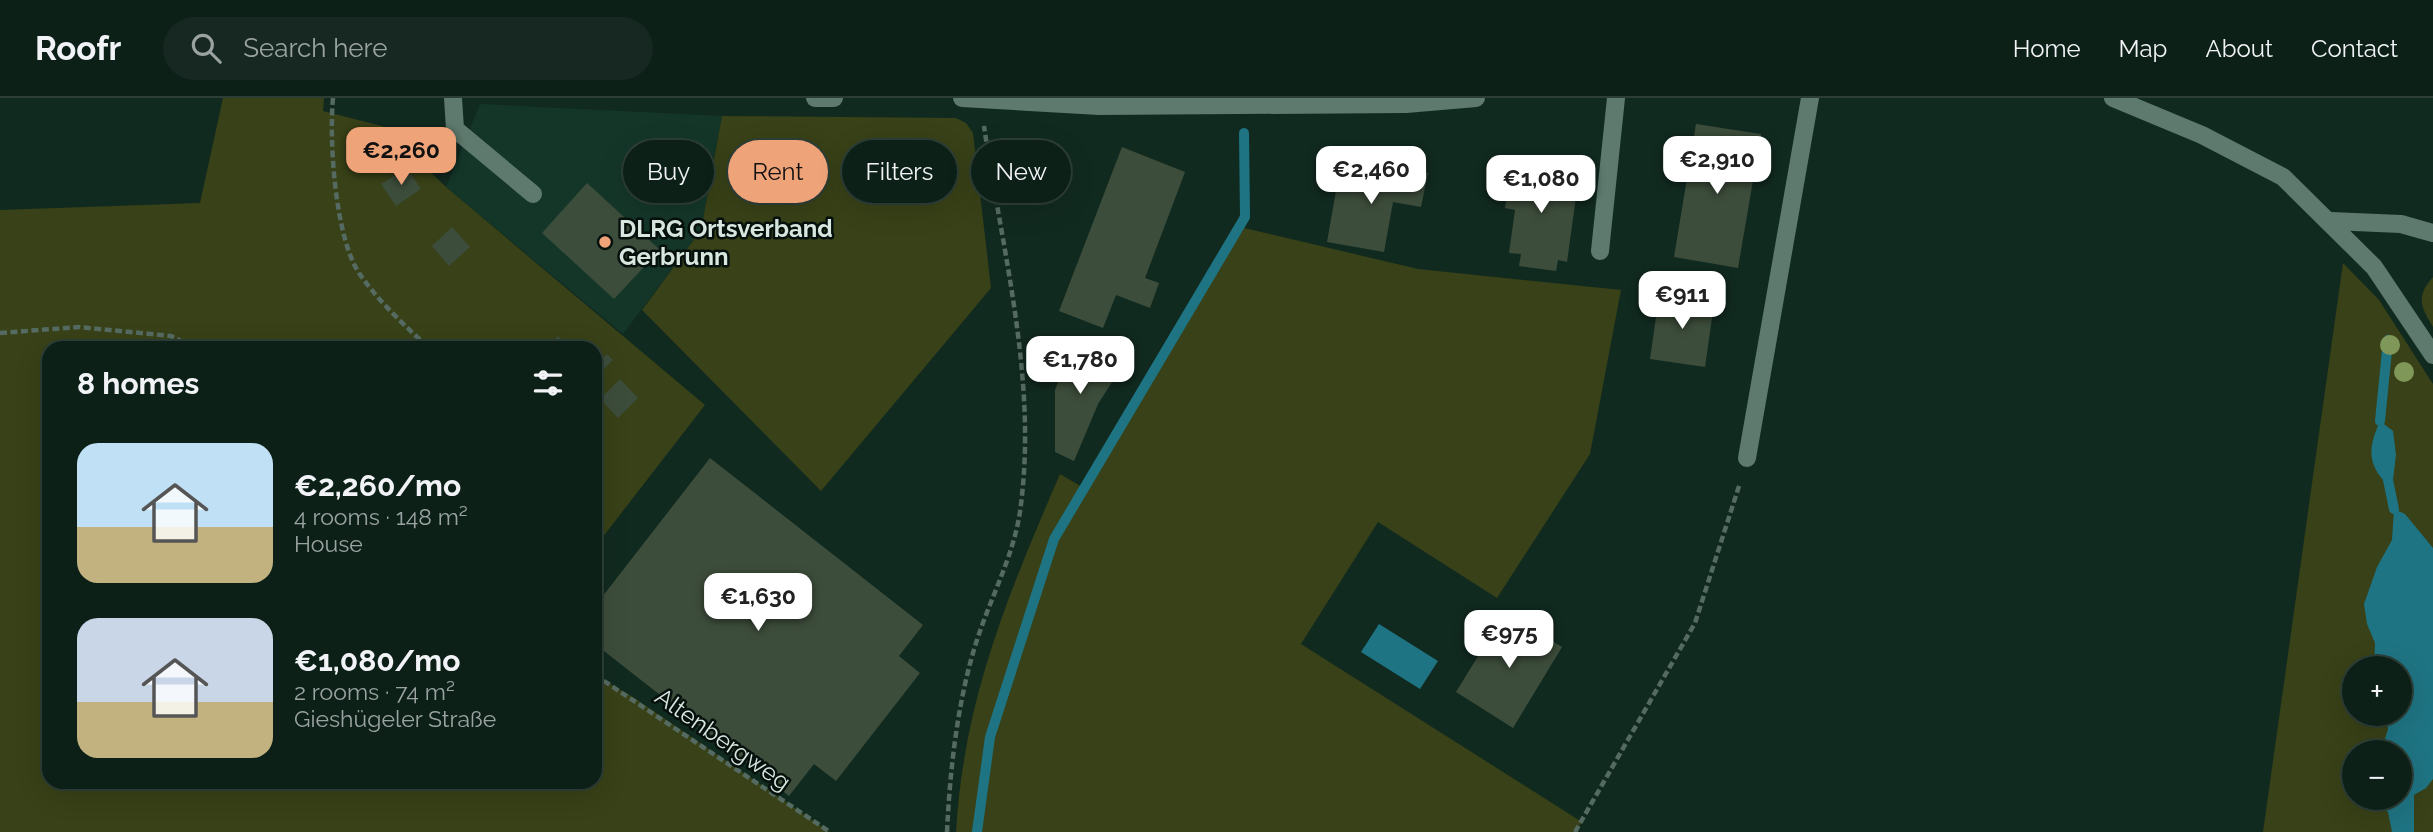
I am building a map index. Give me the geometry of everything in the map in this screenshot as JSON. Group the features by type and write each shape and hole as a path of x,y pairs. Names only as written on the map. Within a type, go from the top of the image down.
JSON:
{"street":[{"path":"453,98 455,129 533,194"},
{"path":"815,98 834,98"},
{"path":"971,99 1210,104 1355,101 1406,104 1476,98"},
{"path":"1600,251 1616,98"},
{"path":"1747,458 1810,98"},
{"path":"2113,98 2202,135 2283,177 2331,221 2374,267 2433,355"},
{"path":"2331,221 2401,224 2433,233"}],"path":[{"path":"333,98 335,178 342,225 358,271 389,310 422,341"},
{"path":"947,832 962,707 979,636 1007,566 1013,541 1021,505 1026,440 1018,337 971,99"},
{"path":"0,333 79,327 171,336 181,341"},
{"path":"1575,832 1695,623 1747,458"},
{"name":"Altenbergweg","path":"602,680 830,832"}],"shaded area":[{"path":"223,98 324,98 323,111 382,126 446,187 705,405 602,538 602,341 42,341 42,789 602,789 602,679 633,697 830,832 0,832 0,210 200,203"},
{"path":"480,104 722,116 714,159 714,140 623,140 623,203 706,203 701,230 623,334 446,187"},
{"path":"722,116 956,118 966,123 973,133 971,203 981,203 991,288 821,491 642,310 701,230 706,203 714,203 714,159"},
{"path":"1240,227 1418,269 1621,290 1590,454 1497,598 1378,522 1301,644 1582,822 1575,832 956,832 968,737 979,692 1006,605 1060,474 1084,488"},
{"path":"2343,263 2379,300 2433,384 2433,832 2263,832"},
{"path":"2433,277 2433,327 2425,313 2422,296"}],"water":[{"path":"2380,421 2393,431 2396,455 2393,480 2383,480 2372,459 2372,445"},
{"path":"2394,509 2405,514 2433,548 2433,779 2426,788 2414,795 2414,832 2392,832 2386,810 2412,810 2412,740 2385,740 2388,726 2412,726 2412,656 2374,656 2375,643 2367,624 2364,604 2377,567 2392,540"},
{"path":"1379,624 1438,661 1420,689 1361,652"}],"building":[{"path":"1696,124 1761,134 1738,268 1674,257"},
{"path":"1122,147 1185,172 1145,278 1159,283 1150,308 1116,295 1103,328 1059,311"},
{"path":"1511,165 1579,175 1567,262 1558,260 1556,271 1519,266 1521,254 1509,253 1515,210 1505,208"},
{"path":"407,168 421,189 396,206 381,184"},
{"path":"1340,168 1397,178 1399,168 1428,173 1421,207 1393,202 1384,252 1327,242"},
{"path":"587,183 660,250 614,299 542,233"},
{"path":"452,227 470,247 449,266 432,246"},
{"path":"1659,296 1714,304 1705,367 1650,359"},
{"path":"1072,342 1123,365 1098,404 1074,461 1055,452 1055,390"},
{"path":"607,354 613,360 603,370 602,369 602,358"},
{"path":"620,379 638,398 618,418 602,401 602,397"},
{"path":"710,458 923,625 899,656 920,673 836,781 814,764 789,796 602,649 602,597"},
{"path":"1505,612 1562,647 1513,728 1456,692"}],"waterway":[{"path":"977,832 990,737 1054,539 1245,217 1244,133"},
{"path":"2380,421 2388,340"},
{"path":"2388,480 2394,509"}],"place":[{"name":"DLRG Ortsverband Gerbrunn","path":"605,242"}]}
